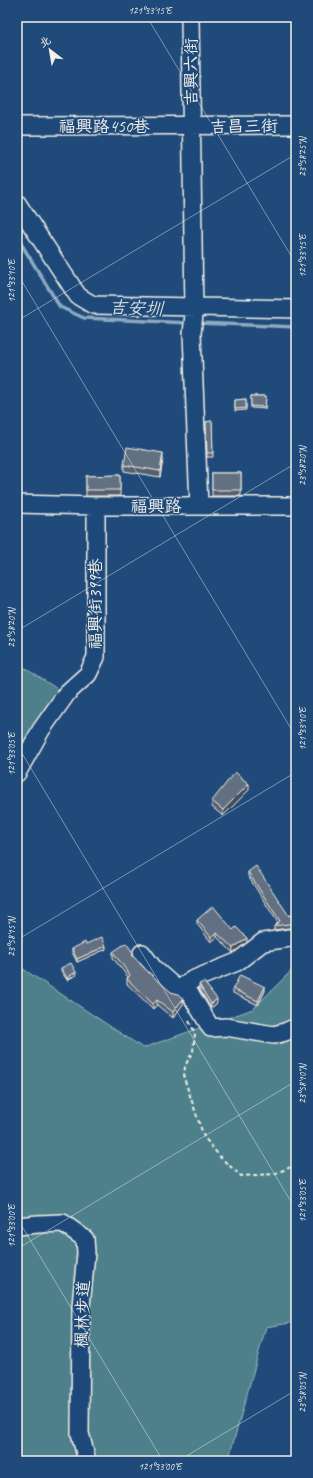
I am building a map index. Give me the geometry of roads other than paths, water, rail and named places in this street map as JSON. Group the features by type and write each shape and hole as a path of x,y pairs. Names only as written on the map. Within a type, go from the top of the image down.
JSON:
{"street":[{"name":"吉興六街","path":"190,17 194,310 192,334 199,506"},
{"name":"吉昌三街","path":"191,126 296,125"},
{"name":"福興路450巷","path":"17,126 191,126"},
{"path":"17,203 78,296 93,304 194,310 296,309"},
{"name":"福興路","path":"17,504 96,506 296,506"},
{"name":"福興街399巷","path":"17,773 41,730 67,693 88,674 96,657 96,506"},
{"path":"142,953 154,969 178,990 192,980 237,962 263,942 296,937"},
{"path":"185,985 211,1028 226,1027 274,1035 296,1027"},
{"name":"楓林步道","path":"17,1226 63,1223 85,1239 86,1253 80,1306 80,1433 87,1461"}],"waterway":[{"name":"吉安圳","path":"17,237 60,307 84,318 189,323"},
{"name":"吉安圳","path":"197,323 296,327"}]}
